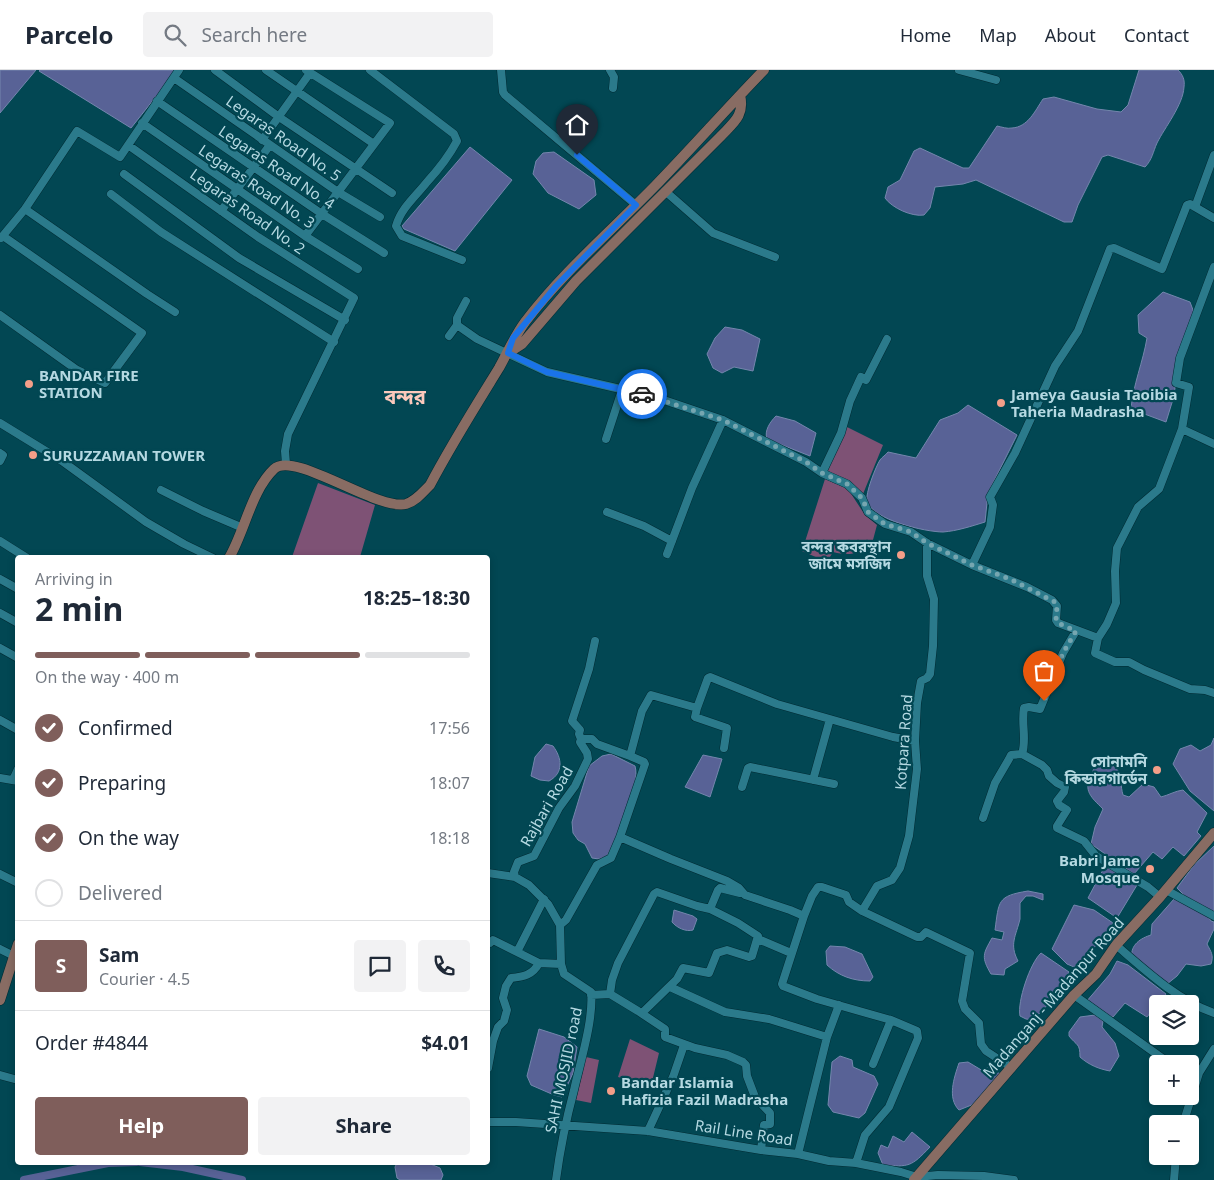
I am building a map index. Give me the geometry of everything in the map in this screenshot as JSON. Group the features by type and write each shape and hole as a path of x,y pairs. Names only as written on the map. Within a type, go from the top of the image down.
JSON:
{"main road":[{"path":"230,555 264,482 274,469 286,464 381,500 405,504 414,500 430,485 472,410 508,353 513,338 556,286 764,70"},
{"path":"508,353 522,344 576,281 738,117 742,104 740,95"},
{"path":"686,153 694,162"},
{"name":"Madanganj - Madanpur Road","path":"915,1178 1074,995 1096,974 1116,946 1214,833"},
{"path":"0,1000 2,987 15,951"}],"street":[{"path":"0,315 77,370 105,383 142,332 2,238 25,209 77,132 117,156 122,156 142,123 179,70"},
{"path":"215,70 392,193"},
{"path":"266,70 374,144"},
{"path":"370,70 454,134 457,141 451,151 429,181 406,207 398,218 396,226 402,236 462,260"},
{"path":"501,70 503,92 505,95 636,205"},
{"path":"610,70 614,77 613,88"},
{"path":"960,70 996,80"},
{"path":"262,140 297,91 308,71 390,123 305,236"},
{"name":"Legaras Road No. 5","path":"174,78 338,192 380,217"},
{"name":"Legaras Road No. 4","path":"157,101 252,168 384,253"},
{"name":"Legaras Road No. 3","path":"142,123 236,190 305,236 358,268"},
{"name":"Legaras Road No. 2","path":"128,145 258,238 354,298 344,320"},
{"path":"221,211 270,145"},
{"path":"1195,207 1214,155"},
{"path":"124,174 239,258 344,320 288,434 286,464"},
{"path":"665,191 713,233 775,258"},
{"path":"111,194 161,232 334,342"},
{"path":"972,565 990,527 992,505 990,497 1015,453 1055,366 1078,331 1110,248 1162,269 1187,205 1190,204 1214,218"},
{"path":"25,209 175,312"},
{"path":"1214,267 1180,358 1176,383 1189,388 1182,429 1159,489 1138,507 1117,548 1115,571 1116,603 1107,624 1098,638 1095,653 1115,662 1129,662 1190,689 1214,693"},
{"path":"449,336 457,325 458,318 466,301"},
{"path":"457,325 477,339 547,372 655,397 723,420 806,462 822,473 847,484 862,498 868,512 885,524 911,532 927,543 972,565 1010,579 1052,600 1057,606 1056,620 1058,623 1098,638"},
{"path":"822,473 840,433 850,401 861,377 866,380 887,339"},
{"path":"606,439 622,390"},
{"path":"667,554 692,488 723,420"},
{"path":"1,427 62,461 146,522 207,555"},
{"path":"1182,429 1214,444"},
{"path":"0,453 3,455 0,461"},
{"path":"161,490 243,528"},
{"path":"606,512 644,526 672,541"},
{"path":"0,541 22,555"},
{"name":"Kotpara Road","path":"862,911 877,886 892,880 900,868 909,836 917,769 915,741 918,704 922,681 930,674 933,646 934,599 927,576 927,543"},
{"path":"0,580 15,588"},
{"path":"0,613 15,621"},
{"path":"1022,754 1024,743 1024,708 1040,709 1063,653 1076,631"},
{"path":"560,925 566,920 598,863 611,858 645,764 630,756 597,744 592,739 581,739 580,730 572,721 589,669 595,641"},
{"path":"0,648 15,656"},
{"path":"724,748 727,728 696,717 697,708 710,677 777,704 893,737 915,741"},
{"path":"630,756 642,712 651,695 697,708"},
{"path":"813,780 830,719"},
{"path":"0,720 15,728"},
{"name":"Rajbari Road","path":"515,877 514,872 518,862 534,856 558,808 575,786 588,759 587,753 580,742 581,739"},
{"path":"983,818 996,783 1011,755 1022,754 1042,765 1047,770 1049,776 1065,787 1064,792 1057,801 1067,810 1056,826 1057,828 1084,842 1096,856 1148,887 1214,916"},
{"path":"742,788 748,767 834,784"},
{"path":"0,778 15,781"},
{"path":"620,837 676,862 727,881 739,888 745,895"},
{"path":"490,873 515,877 529,885 548,904 560,925 561,964 538,963 493,940 490,943"},
{"path":"0,874 15,882"},
{"path":"856,1163 865,1135 889,1107 918,1038 917,1031 891,1020 816,999 783,986 782,984 804,916 818,887 846,895 849,902 862,911 917,937 920,938 926,932 970,953 962,1001 965,1009 979,1023 981,1044 986,1051 1012,1068"},
{"path":"710,909 720,888 804,916"},
{"path":"610,994 612,980 618,963 654,894 657,892 710,909 744,926 756,934 758,939 792,953"},
{"path":"517,952 544,899"},
{"path":"642,1013 677,980 683,968 709,973 719,952 727,950 750,957 758,939"},
{"path":"1116,946 1166,986 1214,1014"},
{"path":"0,949 15,948"},
{"path":"490,1057 498,1027 504,1021 507,1010 503,998 506,986 511,978 522,977 531,973 538,963"},
{"name":"SAHI MOSJID road","path":"556,1180 566,1126 585,1046 591,995 589,990 566,977 561,964"},
{"path":"670,987 725,1012 770,1019 827,1036"},
{"path":"591,995 610,994 665,1029 665,1037 684,1045 727,1055 743,1062 746,1065 747,1076 755,1097 770,1113 770,1124 765,1124 763,1127 761,1150"},
{"path":"1074,995 1158,1055"},
{"path":"798,1154 827,1036 839,1005"},
{"path":"873,1064 891,1020"},
{"path":"648,1131 673,1077 684,1045"},
{"path":"1199,1073 1214,1049"},
{"path":"0,1076 15,1079"},
{"name":"Rail Line Road","path":"490,1122 648,1131 761,1150 798,1154 829,1161 856,1163 901,1172 915,1178 938,1175 1014,1180"},
{"path":"1174,1180 1175,1165"}],"shaded area":[{"path":"845,426 883,445 863,494 825,469"},
{"path":"825,479 848,489 865,515 877,525 870,551 847,554 833,552 827,562 802,551"},
{"path":"318,483 375,505 361,555 293,555"},
{"path":"630,1039 659,1053 651,1086 618,1077"},
{"path":"586,1057 599,1060 591,1103 576,1100"}],"water":[{"path":"0,70 36,70 0,113"},
{"path":"40,70 177,70 131,128"},
{"path":"1139,70 1178,70 1184,82 1180,101 1157,143 1151,159 1145,167 1108,155 1102,157 1078,205 1072,222 1064,222 976,180 963,184 935,187 930,208 924,215 914,215 903,211 892,205 885,198 888,187 900,180 914,151 920,148 963,168 969,168 997,126 1010,128 1022,125 1027,122 1043,99 1054,97 1097,109 1121,112 1128,105"},
{"path":"470,147 512,180 455,251 404,229 402,226"},
{"path":"554,152 594,180 596,195 579,209 548,193 533,174 536,161 543,153"},
{"path":"1163,292 1190,302 1196,318 1178,363 1174,396 1166,422 1131,409 1147,338 1139,333 1138,315"},
{"path":"725,327 742,330 760,339 753,371 734,367 722,373 713,368 707,354 715,338"},
{"path":"968,405 1017,435 988,493 985,522 954,531 943,532 901,524 879,514 871,508 867,501 868,492 881,459 888,452 916,458 940,420 958,413"},
{"path":"776,416 795,421 816,433 810,456 767,439 768,427"},
{"path":"1214,738 1214,811 1190,791 1173,764 1180,749 1191,745 1200,751 1211,745"},
{"path":"546,744 553,746 560,760 557,774 549,781 531,776 535,757"},
{"path":"611,754 635,766 635,786 622,825 607,856 599,859 592,858 585,844 578,840 573,833 572,822 589,766 602,756"},
{"path":"703,755 722,759 710,797 685,787"},
{"path":"1101,762 1109,764 1118,770 1123,795 1129,797 1143,784 1154,787 1161,797 1183,790 1207,813 1197,832 1201,836 1184,856 1173,847 1162,859 1153,852 1134,874 1091,844 1095,827 1103,809 1092,797 1088,785 1091,774"},
{"path":"1214,846 1214,912 1185,896 1177,888 1194,865"},
{"path":"1105,866 1137,885 1117,918 1088,898"},
{"path":"1028,891 1043,894 1043,900 1033,896 1026,896 1020,903 1020,919 1014,945 1018,961 1005,969 1004,975 991,974 984,956 992,938 1002,940 1004,932 995,930 997,912 1001,901 1010,895"},
{"path":"1174,899 1210,916 1211,921 1214,922 1214,929 1207,944 1212,958 1211,964 1201,966 1186,964 1177,976 1167,984 1132,957 1132,953 1137,943 1151,935 1152,924"},
{"path":"1074,905 1094,910 1113,923 1090,953 1074,967 1067,964 1052,949"},
{"path":"674,910 697,919 693,930 682,929 672,922"},
{"path":"830,946 845,947 862,954 873,977 870,981 847,977 827,965 826,951"},
{"path":"1041,953 1069,972 1056,996 1033,1020 1026,1019 1020,1016 1022,993 1033,965"},
{"path":"1117,961 1128,965 1166,994 1149,995 1149,1015 1147,1017 1125,1003 1113,1017 1101,1014 1086,1002 1110,974"},
{"path":"1095,1015 1103,1021 1102,1027 1115,1043 1119,1056 1110,1071 1094,1066 1080,1057 1078,1045 1069,1036 1069,1032 1080,1017"},
{"path":"539,1029 564,1037 577,1047 573,1073 562,1097 531,1085 527,1076"},
{"path":"840,1056 852,1060 853,1067 874,1076 878,1084 865,1113 859,1118 833,1112 828,1105 832,1062"},
{"path":"968,1062 983,1071 987,1068 1001,1074 974,1104 959,1110 953,1100 954,1081 959,1063"},
{"path":"912,1132 930,1147 918,1159 909,1164 899,1166 883,1165 878,1153 881,1145 888,1148 893,1136 904,1142"},
{"path":"396,1165 433,1165 440,1168 443,1175 441,1180 400,1180 397,1178"}],"waterway":[{"path":"24,1180 98,1165"},
{"path":"166,1165 242,1180"}],"way so far":[{"path":"642,394 723,420 806,462 822,473 847,484 862,498 868,512 885,524 911,532 927,543 972,565 1010,579 1055,602 1057,606 1056,620 1058,623 1076,631 1063,653 1044,701"}],"place":[{"name":"BANDAR FIRE STATION","path":"29,384"},
{"name":"Jameya Gausia Taoibia Taheria Madrasha","path":"1001,403"},
{"name":"SURUZZAMAN TOWER","path":"33,455"},
{"name":"বন্দর কবরস্থান জামে মসজিদ","path":"901,555"},
{"name":"সোনামনি কিন্ডারগার্ডেন","path":"1157,770"},
{"name":"Babri Jame Mosque","path":"1150,869"},
{"name":"Bandar Islamia Hafizia Fazil Madrasha","path":"611,1091"}],"district":[{"name":"বন্দর","path":"405,396"}],"route":[{"path":"577,155 636,205 591,249 533,312 513,338 508,353 547,372 642,394"}]}
